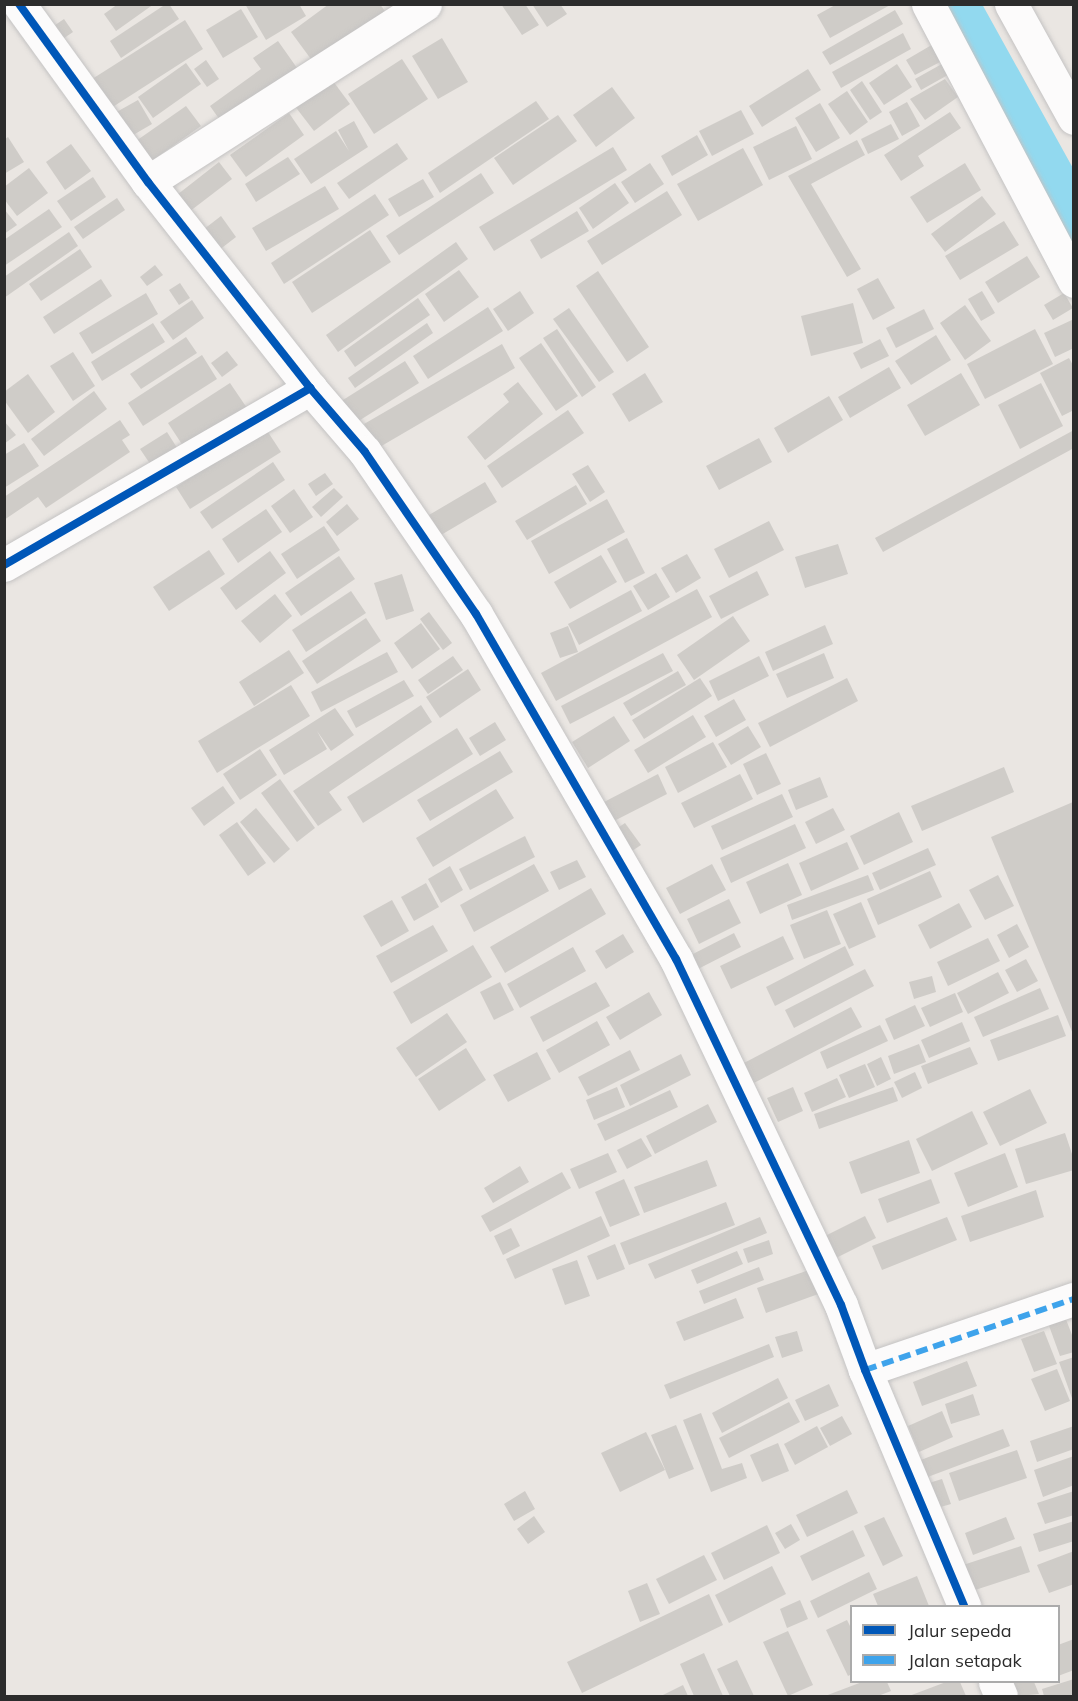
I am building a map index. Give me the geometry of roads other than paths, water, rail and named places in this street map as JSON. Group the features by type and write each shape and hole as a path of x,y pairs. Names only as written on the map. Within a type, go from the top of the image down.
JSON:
{"street":[{"path":"19,4 148,182 310,388 365,452 476,614 676,958 841,1305 865,1370 964,1605"},
{"path":"148,182 425,4"},
{"path":"928,4 1074,281"},
{"path":"1011,4 1074,118"},
{"path":"4,565 310,388"},
{"path":"865,1370 1074,1299"}],"waterway":[{"path":"950,4 1074,228"}]}
